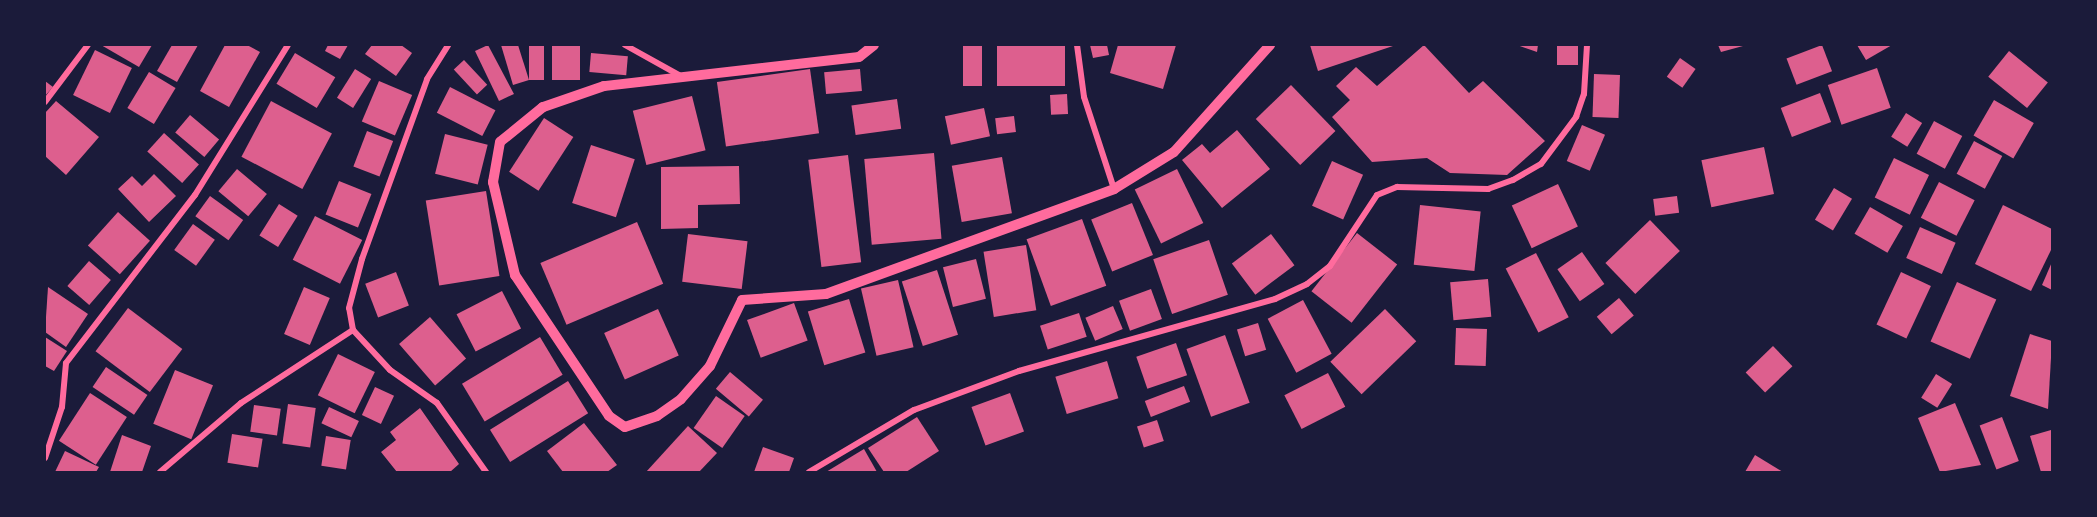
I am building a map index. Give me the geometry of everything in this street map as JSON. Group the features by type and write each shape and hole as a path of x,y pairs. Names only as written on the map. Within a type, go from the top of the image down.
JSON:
{"street":[{"path":"45,102 88,45"},
{"path":"45,458 62,407 66,363 195,195 288,45"},
{"path":"448,45 427,79 362,259 349,308 353,330 390,370 437,403 486,472"},
{"path":"625,45 679,75"},
{"path":"874,45 859,57 679,75 604,86 543,107 500,142 496,161 497,206 515,275 609,416 625,427 681,399 710,366 742,300 826,294 1114,189 1173,152 1270,45"},
{"path":"1077,45 1084,97 1114,189"},
{"path":"809,472 914,410 1019,370 1275,299 1307,284 1330,266 1377,195 1397,187 1488,189 1513,180 1541,164 1576,117 1584,94 1587,45"},
{"path":"160,472 241,403 353,330"}],"building":[{"path":"101,45 152,45 139,67"},
{"path":"172,45 198,45 177,82 157,71"},
{"path":"225,45 247,45 260,52 229,107 200,91"},
{"path":"328,45 348,45 340,59 325,51"},
{"path":"372,45 401,45 412,53 396,76 365,54"},
{"path":"488,45 514,94 499,101 475,51"},
{"path":"501,45 518,45 529,80 513,85"},
{"path":"529,45 544,45 544,80 529,80"},
{"path":"552,45 580,45 580,80 552,80"},
{"path":"963,45 982,45 982,86 963,86"},
{"path":"997,45 1065,45 1065,86 997,86"},
{"path":"1090,45 1107,45 1109,55 1093,58"},
{"path":"1118,45 1176,45 1163,89 1110,73"},
{"path":"1310,45 1396,45 1318,71"},
{"path":"1424,45 1469,93 1483,81 1545,141 1507,175 1450,173 1427,158 1372,162 1332,117 1350,100 1336,86 1356,67 1377,86"},
{"path":"1517,45 1538,45 1537,52"},
{"path":"1557,45 1578,45 1578,65 1557,65"},
{"path":"1718,45 1743,45 1743,46 1721,52"},
{"path":"1822,45 1832,71 1797,85 1787,59"},
{"path":"1857,45 1892,45 1866,60"},
{"path":"95,50 132,68 110,113 73,95"},
{"path":"2009,51 2048,82 2027,108 1988,77"},
{"path":"295,53 335,77 317,108 276,84"},
{"path":"591,53 628,56 626,75 589,72"},
{"path":"1680,58 1696,69 1682,88 1667,77"},
{"path":"464,60 487,85 477,94 454,70"},
{"path":"1877,68 1891,108 1842,125 1828,85"},
{"path":"355,69 371,79 353,108 337,98"},
{"path":"810,69 819,133 726,146 717,82"},
{"path":"860,69 862,91 826,94 824,72"},
{"path":"149,72 176,88 154,124 127,108"},
{"path":"1594,74 1620,75 1618,118 1592,117"},
{"path":"45,81 53,87 45,96"},
{"path":"379,81 412,95 395,136 362,122"},
{"path":"1291,85 1335,131 1300,165 1256,119"},
{"path":"450,87 495,110 482,136 437,113"},
{"path":"1820,93 1831,122 1792,137 1781,108"},
{"path":"1067,94 1068,114 1051,115 1050,95"},
{"path":"692,96 706,150 646,165 633,111"},
{"path":"897,99 901,129 856,135 851,105"},
{"path":"1994,100 2034,123 2013,159 1974,136"},
{"path":"56,101 99,137 66,175 45,156 45,113"},
{"path":"271,101 332,133 302,189 241,157"},
{"path":"984,108 990,136 951,145 945,116"},
{"path":"1906,113 1922,123 1907,147 1891,137"},
{"path":"190,115 219,139 204,157 175,133"},
{"path":"1014,116 1016,132 997,134 995,118"},
{"path":"544,118 573,137 538,191 509,172"},
{"path":"1934,121 1962,136 1945,169 1917,154"},
{"path":"1582,125 1605,135 1590,171 1567,161"},
{"path":"1237,130 1270,169 1222,208 1182,160 1202,144 1210,153"},
{"path":"367,131 393,141 380,177 353,166"},
{"path":"164,133 199,164 182,183 147,152"},
{"path":"445,134 488,145 478,184 435,174"},
{"path":"1974,141 2002,156 1985,189 1957,174"},
{"path":"591,145 635,159 616,217 572,203"},
{"path":"1764,147 1774,194 1711,207 1701,160"},
{"path":"934,153 941,239 872,245 864,159"},
{"path":"848,155 861,262 821,267 808,160"},
{"path":"1002,157 1012,213 962,222 952,166"},
{"path":"1894,158 1929,175 1910,215 1875,198"},
{"path":"1332,161 1363,175 1343,220 1312,206"},
{"path":"739,166 740,204 698,205 698,228 661,229 661,167"},
{"path":"237,169 267,194 248,216 218,191"},
{"path":"1177,169 1203,223 1161,244 1135,190"},
{"path":"154,174 176,196 149,222 118,189 132,176 142,186"},
{"path":"339,181 371,194 358,227 326,214"},
{"path":"1939,182 1975,200 1956,236 1921,218"},
{"path":"1558,184 1578,227 1532,248 1512,206"},
{"path":"1834,188 1852,199 1833,231 1815,220"},
{"path":"486,191 499,276 439,285 426,201"},
{"path":"210,196 243,220 228,240 195,216"},
{"path":"1677,196 1679,213 1655,216 1653,199"},
{"path":"1132,203 1153,255 1112,271 1091,219"},
{"path":"279,204 298,216 278,247 259,235"},
{"path":"1420,205 1481,211 1474,271 1414,265"},
{"path":"2003,205 2052,229 2052,248 2031,291 1975,264"},
{"path":"1870,207 1903,226 1887,253 1854,234"},
{"path":"118,212 150,241 120,274 88,245"},
{"path":"315,216 362,240 340,284 293,260"},
{"path":"1082,219 1106,286 1051,306 1027,239"},
{"path":"1650,220 1680,251 1635,294 1605,263"},
{"path":"637,222 663,284 567,325 540,263"},
{"path":"193,224 215,240 196,266 174,250"},
{"path":"1920,227 1956,243 1942,274 1906,258"},
{"path":"1357,233 1397,264 1352,323 1311,291"},
{"path":"688,234 748,241 742,289 682,282"},
{"path":"1271,234 1294,265 1255,295 1232,263"},
{"path":"1209,240 1228,295 1172,314 1153,259"},
{"path":"1026,245 1036,310 994,317 984,252"},
{"path":"1582,252 1604,284 1580,301 1557,269"},
{"path":"1536,253 1569,317 1538,333 1506,268"},
{"path":"976,259 986,299 953,307 943,267"},
{"path":"89,261 111,280 89,305 67,286"},
{"path":"2052,262 2052,290 2042,285"},
{"path":"937,270 958,335 923,346 902,281"},
{"path":"396,272 409,306 378,317 365,284"},
{"path":"1901,272 1931,286 1906,339 1876,325"},
{"path":"1488,279 1491,317 1453,320 1450,282"},
{"path":"898,280 914,347 876,356 861,289"},
{"path":"1957,282 1996,299 1970,359 1931,341"},
{"path":"48,287 88,314 66,347 45,332"},
{"path":"304,287 330,298 310,345 284,334"},
{"path":"1151,289 1162,319 1130,331 1119,301"},
{"path":"502,291 521,328 476,352 457,314"},
{"path":"1619,298 1634,316 1612,334 1597,317"},
{"path":"849,299 865,353 824,365 808,312"},
{"path":"1303,300 1332,354 1296,373 1268,319"},
{"path":"794,303 808,341 761,358 747,320"},
{"path":"1113,306 1123,329 1095,341 1085,318"},
{"path":"128,308 182,349 150,392 96,351"},
{"path":"658,309 679,356 625,380 604,333"},
{"path":"1385,309 1416,341 1362,394 1330,362"},
{"path":"1079,313 1087,337 1048,349 1040,326"},
{"path":"430,317 466,359 435,385 399,344"},
{"path":"1258,323 1266,350 1245,356 1237,329"},
{"path":"1456,328 1487,329 1486,366 1455,365"},
{"path":"2030,334 2052,341 2048,409 2010,396"},
{"path":"1225,335 1250,403 1211,417 1186,349"},
{"path":"45,337 67,351 54,371 45,366"},
{"path":"540,337 563,375 485,422 462,384"},
{"path":"1176,343 1187,375 1147,389 1136,357"},
{"path":"1773,346 1792,366 1765,393 1746,372"},
{"path":"338,354 375,372 355,413 318,395"},
{"path":"1107,361 1118,398 1067,414 1055,377"},
{"path":"106,367 147,395 134,415 93,387"},
{"path":"175,370 213,385 191,439 153,424"},
{"path":"730,372 763,400 749,416 716,389"},
{"path":"1328,373 1345,407 1302,429 1284,395"},
{"path":"1936,374 1952,384 1937,408 1921,398"},
{"path":"568,381 588,413 510,462 490,430"},
{"path":"1184,386 1190,402 1151,417 1145,401"},
{"path":"375,387 394,396 381,424 362,415"},
{"path":"90,393 127,417 96,465 59,441"},
{"path":"1010,393 1024,432 985,446 971,407"},
{"path":"716,396 745,416 722,448 694,428"},
{"path":"1955,403 1981,465 1940,472 1918,418"},
{"path":"288,404 316,408 310,448 282,444"},
{"path":"254,405 281,409 277,435 250,432"},
{"path":"329,407 359,421 351,437 321,423"},
{"path":"420,408 459,464 450,472 397,472 381,452 396,440 390,432"},
{"path":"917,417 939,451 906,472 884,472 868,448"},
{"path":"2002,417 2019,461 1996,469 1980,426"},
{"path":"1157,420 1164,441 1144,447 1137,426"},
{"path":"584,423 617,465 607,472 563,472 547,451"},
{"path":"688,426 717,453 699,472 646,472"},
{"path":"2051,430 2052,472 2041,472 2030,436"},
{"path":"232,434 263,439 258,467 227,463"},
{"path":"122,435 151,446 142,472 110,472"},
{"path":"326,436 351,440 346,470 321,466"},
{"path":"763,447 794,458 789,472 754,472"},
{"path":"864,449 877,472 826,472"},
{"path":"65,451 99,467 96,472 55,472"},
{"path":"1755,455 1783,472 1745,472"}]}
